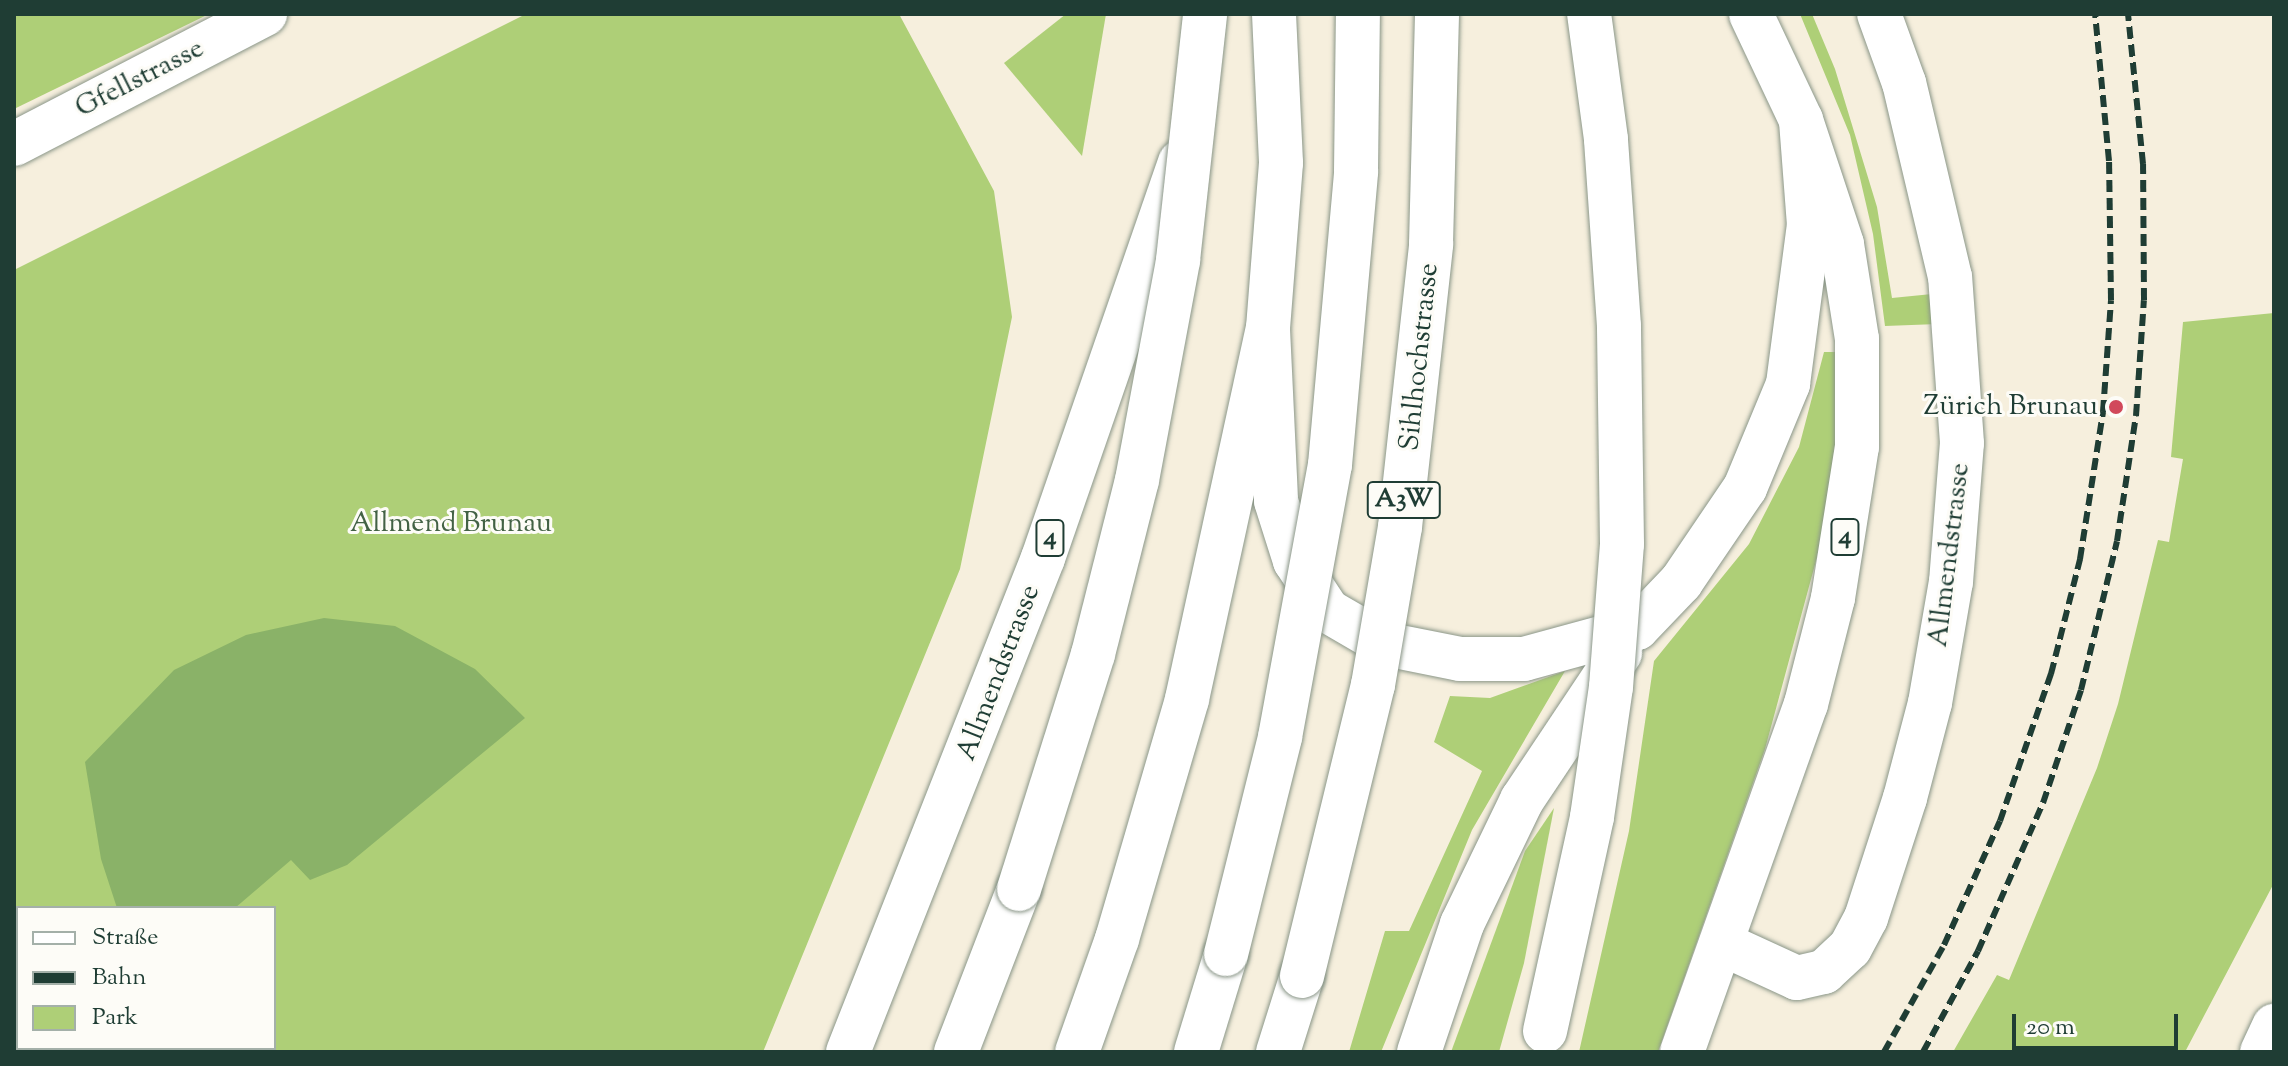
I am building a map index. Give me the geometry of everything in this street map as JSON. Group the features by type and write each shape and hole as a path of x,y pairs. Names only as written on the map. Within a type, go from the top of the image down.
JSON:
{"main road":[{"name":"Gfellstrasse","path":"14,144 265,14"},
{"path":"956,1052 1019,889 1084,684 1137,480 1178,260 1205,14"},
{"name":"Allmendstrasse","path":"848,1052 1043,558 1177,172 1223,14"},
{"path":"1274,14 1281,163 1268,329 1276,501 1295,561 1328,611 1385,644 1489,662 1524,659 1637,628"},
{"name":"A3W","path":"1196,1052 1226,954 1280,737 1330,465 1356,171 1358,14"},
{"name":"Sihlhochstrasse","path":"1278,1052 1302,976 1373,685 1400,527 1431,244 1437,14"},
{"path":"1542,1042 1592,817 1611,687 1622,544 1619,326 1606,139 1589,14"},
{"name":"4","path":"1682,1052 1725,945 1810,689 1833,598 1857,447 1860,385 1852,300 1838,230 1801,120 1751,14"},
{"name":"Allmendstrasse","path":"1725,945 1797,978 1824,972 1850,948 1866,918 1905,798 1930,703 1951,582 1962,443 1950,277 1904,83 1879,14"},
{"path":"1419,1052 1462,924 1522,800 1637,628 1681,582 1745,488 1788,384 1809,225 1801,120"},
{"path":"1077,1052 1117,939 1187,699 1268,329"},
{"path":"2262,1052 2274,1026"}],"green space":[{"path":"14,14 209,14 14,109"},
{"name":"Allmend Brunau","path":"526,14 899,14 994,191 1012,317 960,569 763,1052 14,1052 14,270"},
{"path":"1066,14 1106,14 1082,156 1004,63"},
{"path":"1800,14 1812,14 1835,69 1877,207 1892,298 1932,294 1938,324 1885,326 1873,234 1850,135"},
{"path":"2274,313 2274,883 2185,1052 1953,1052 1997,975 2009,980 2097,768 2118,704 2158,540 2169,542 2183,459 2171,457 2183,322"},
{"path":"1824,352 1837,352 1836,437 1823,535 1765,749 1658,1052 1579,1052 1629,831 1654,661 1749,544 1799,447"},
{"path":"324,618 395,626 475,669 525,718 347,865 310,880 291,860 237,906 116,906 101,859 85,762 174,670 246,635"},
{"path":"1565,671 1472,830 1381,1052 1349,1052 1385,931 1409,931 1482,771 1434,742 1450,696 1490,698"},
{"path":"1554,808 1524,963 1499,1052 1451,1052 1525,851"}],"railway":[{"path":"1884,1052 1944,945 2000,821 2051,674 2080,559 2103,412 2111,300 2109,161 2095,14"},
{"path":"1923,1052 1978,951 2043,803 2081,690 2117,541 2136,416 2144,300 2143,164 2128,14"}],"place":[{"name":"Zürich Brunau","path":"2116,407"}]}
